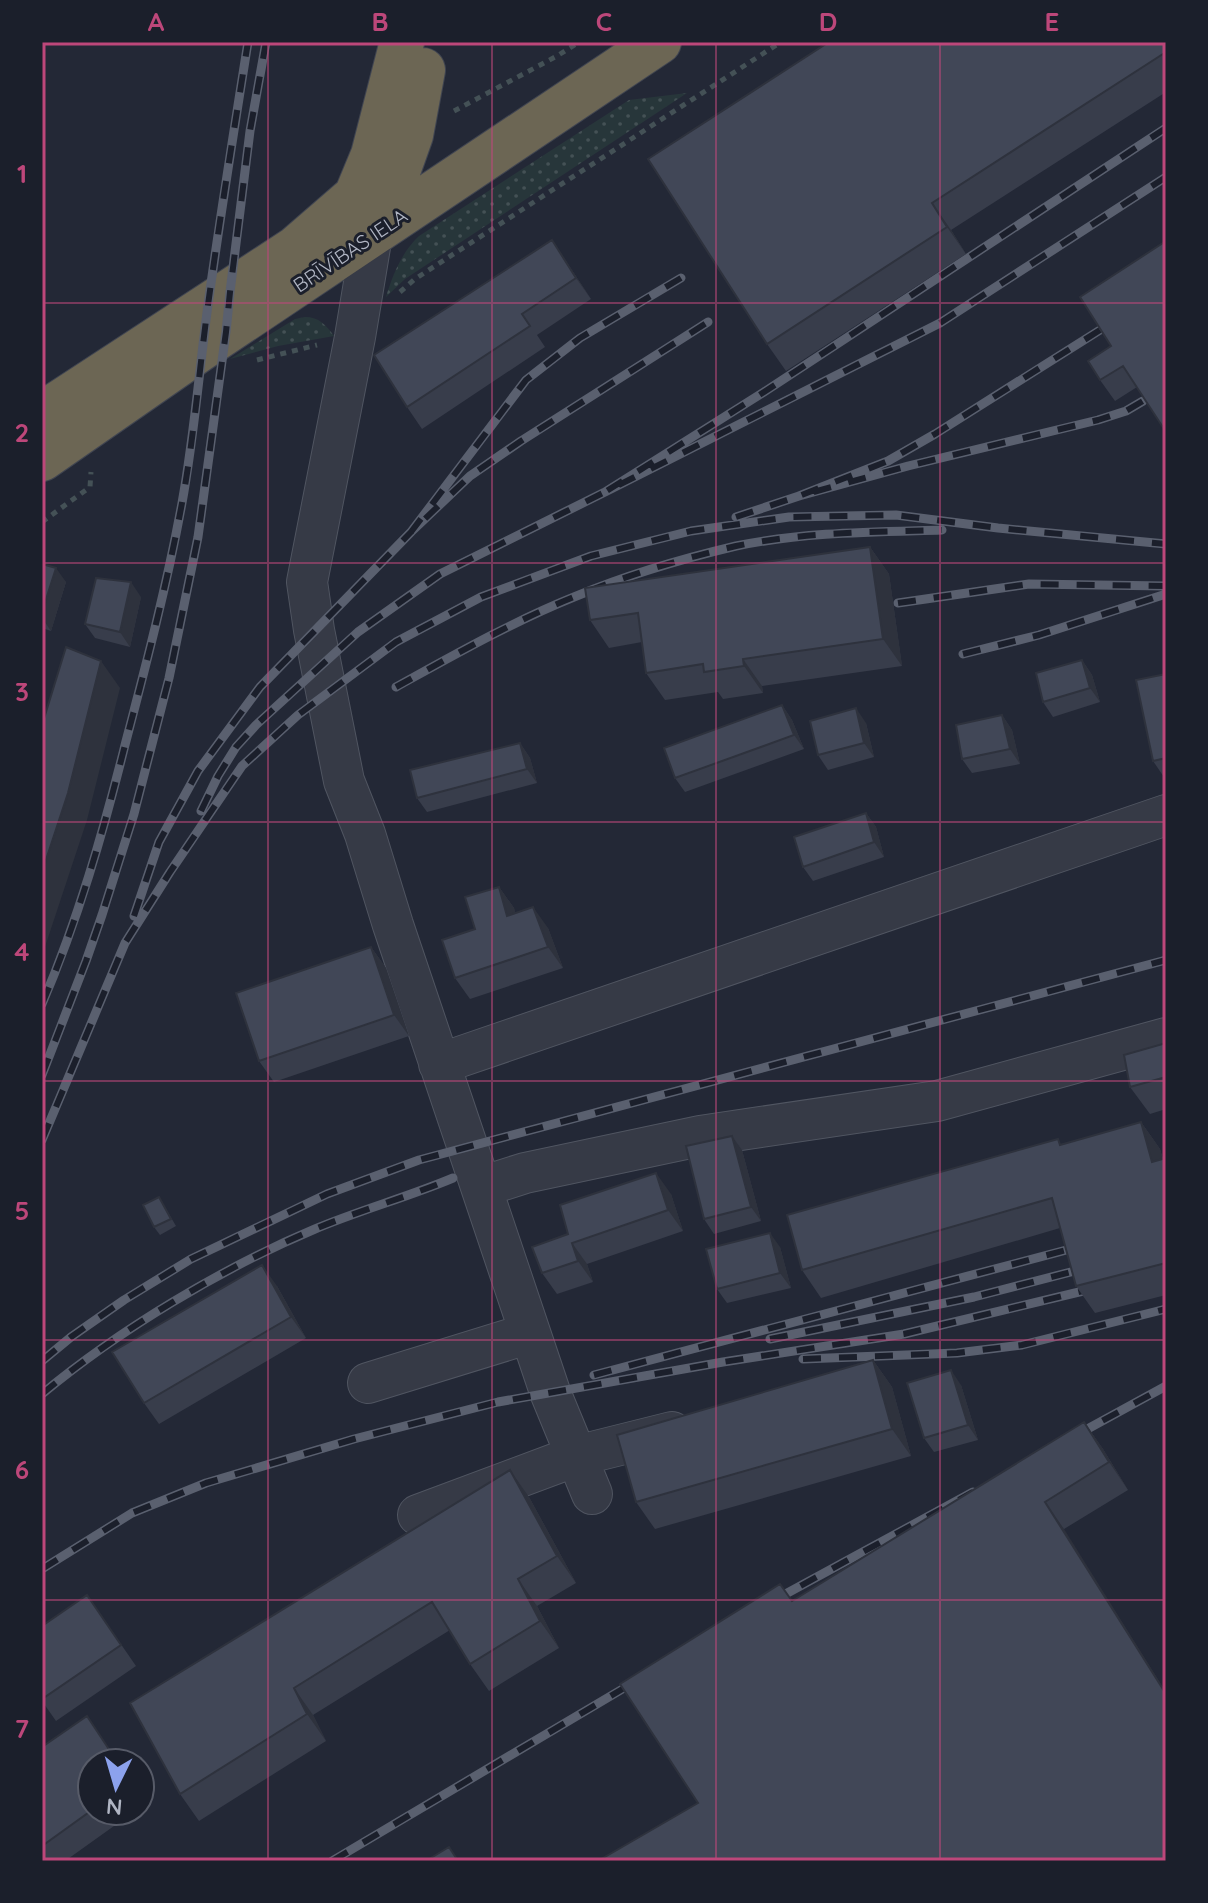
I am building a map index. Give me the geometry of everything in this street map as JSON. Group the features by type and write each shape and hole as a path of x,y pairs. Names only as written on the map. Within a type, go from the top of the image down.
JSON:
{"highway":[{"name":"BRĪVĪBAS IELA","path":"42,414 296,248 356,196 373,155 402,42"},
{"path":"372,235 411,135 429,42"},
{"name":"BRĪVĪBAS IELA","path":"42,459 659,42"}],"street":[{"path":"296,248 372,235 307,582 314,632 344,781 365,834 550,1392 592,1494"},
{"path":"439,1064 1166,815"},
{"path":"481,1187 525,1173 700,1136 937,1101 1166,1038"},
{"path":"368,1383 530,1333"},
{"path":"418,1515 576,1456 699,1425"}],"shaded area":[{"path":"687,93 405,279 386,297 399,264 419,236 629,100"},
{"path":"305,317 322,322 334,336 230,359 295,319"}],"building":[{"path":"829,42 1166,42 1166,52 932,203 947,227 767,344 648,159"},
{"path":"552,240 576,278 522,314 530,326 407,407 374,355"},
{"path":"1166,241 1166,432 1123,366 1100,380 1088,361 1111,346 1080,297"},
{"path":"870,547 883,639 743,659 744,666 704,672 703,664 646,673 638,613 590,620 585,588"},
{"path":"42,564 56,568 42,612"},
{"path":"96,578 131,582 120,632 85,624"},
{"path":"66,647 101,661 68,793 42,872 42,725"},
{"path":"1082,660 1090,688 1043,702 1036,673"},
{"path":"1166,674 1166,758 1153,761 1136,680"},
{"path":"782,705 794,735 675,778 664,748"},
{"path":"856,708 864,743 818,755 810,721"},
{"path":"1002,715 1010,749 962,759 956,725"},
{"path":"520,743 527,769 417,798 410,770"},
{"path":"866,813 874,842 803,867 794,837"},
{"path":"499,887 507,916 533,907 548,947 455,978 442,940 475,929 465,897"},
{"path":"371,947 394,1015 259,1061 236,993"},
{"path":"1166,1043 1166,1077 1130,1087 1124,1055"},
{"path":"1141,1122 1152,1162 1166,1158 1166,1263 1076,1286 1052,1198 802,1270 787,1215 1058,1139 1060,1145"},
{"path":"732,1136 751,1207 704,1219 686,1146"},
{"path":"656,1173 668,1210 572,1243 578,1261 542,1273 532,1247 568,1234 560,1205"},
{"path":"159,1197 171,1219 154,1227 143,1205"},
{"path":"770,1233 780,1273 717,1289 706,1249"},
{"path":"262,1265 291,1317 144,1403 112,1352"},
{"path":"873,1360 892,1429 636,1502 617,1435"},
{"path":"951,1370 968,1425 924,1438 907,1383"},
{"path":"1084,1422 1109,1462 1045,1502 1166,1694 1166,1861 598,1861 698,1803 620,1684 780,1584 792,1601"},
{"path":"510,1470 557,1556 518,1579 540,1621 470,1664 432,1602 294,1688 307,1714 180,1794 130,1703"},
{"path":"87,1595 121,1645 42,1699 42,1626"},
{"path":"87,1716 107,1747 76,1747 76,1822 42,1846 42,1747"},
{"path":"449,1847 458,1861 426,1861"}],"railway":[{"path":"42,1004 99,843 170,564 186,479 248,42"},
{"path":"42,1075 102,915 134,814 169,678 198,537 250,131 266,42"},
{"path":"1166,128 764,392 605,492 940,323 1166,177"},
{"path":"681,278 580,338 526,380 411,532 470,476 708,322"},
{"path":"1100,330 888,461 799,496 1098,420 1126,411 1143,401"},
{"path":"201,811 236,747 358,632 440,574 605,492"},
{"path":"736,517 799,496"},
{"path":"42,1140 125,943 242,766 298,715 396,642 481,597 591,556 691,531 789,517 896,515 1166,544"},
{"path":"396,687 551,607 675,562 736,546 787,538 942,530"},
{"path":"134,916 159,842 198,771 260,687 411,532"},
{"path":"898,603 1029,584 1166,586"},
{"path":"963,654 1039,635 1166,594"},
{"path":"42,1361 124,1300 191,1259 327,1194 419,1160 1166,960"},
{"path":"42,1394 138,1324 244,1262 332,1222 453,1178"},
{"path":"594,1375 1089,1244"},
{"path":"770,1339 974,1297 1094,1266"},
{"path":"42,1569 132,1513 206,1483 354,1439 498,1402 904,1334 1100,1287"},
{"path":"803,1359 957,1353 1022,1345 1166,1309"},
{"path":"1071,1438 1166,1386"},
{"path":"769,1603 973,1492"},
{"path":"332,1861 641,1678"}]}
